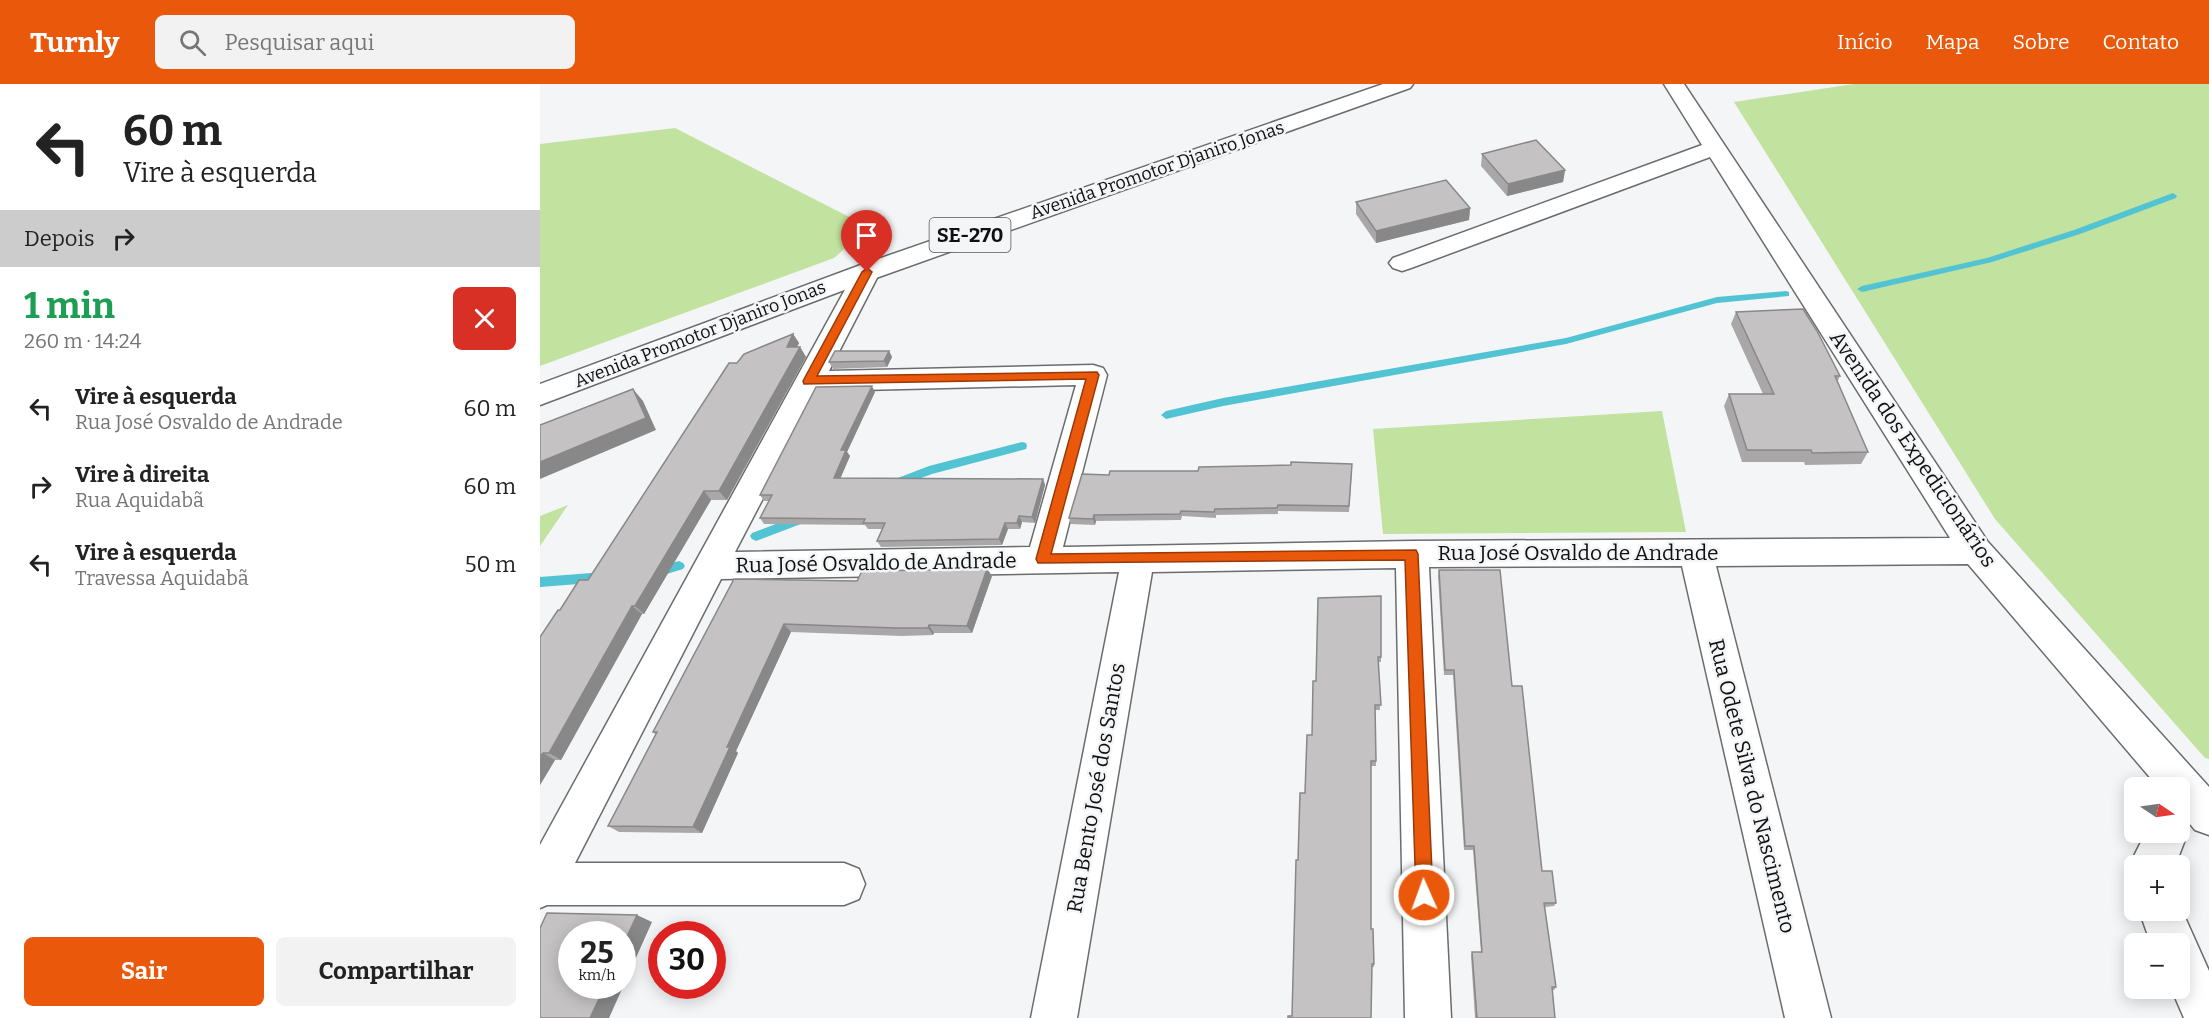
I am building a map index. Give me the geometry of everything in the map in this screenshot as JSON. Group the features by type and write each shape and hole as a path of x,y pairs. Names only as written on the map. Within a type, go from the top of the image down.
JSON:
{"street":[{"name":"Avenida Promotor Djaniro Jonas","path":"540,395 867,272 1403,84"},
{"name":"Avenida dos Expedicionários","path":"1674,84 1717,147 1976,551 2193,808"},
{"path":"1402,263 1717,147"},
{"path":"844,884 541,885 867,272"},
{"path":"809,381 1093,375 1043,559"},
{"name":"Rua José Osvaldo de Andrade","path":"711,566 1412,554 1976,551"},
{"name":"Rua Odete Silva do Nascimento","path":"1696,553 1808,1018"},
{"path":"1412,554 1428,1018"},
{"name":"Rua Bento José dos Santos","path":"1054,1018 1138,558"},
{"path":"2190,980 2207,1018"}],"green space":[{"path":"1854,84 2209,84 2209,759 2205,758 1995,519 1734,102"},
{"path":"675,128 869,227 834,258 540,366 540,144"},
{"path":"1662,411 1686,532 1383,534 1373,429"},
{"path":"568,505 540,546 540,516"}],"building":[{"path":"1536,140 1565,170 1508,184 1482,154"},
{"path":"1446,180 1470,208 1376,231 1356,202"},
{"path":"1803,309 1840,376 1835,376 1868,452 1812,453 1811,450 1747,450 1729,394 1774,394 1736,312"},
{"path":"793,334 787,347 800,347 719,491 704,491 635,606 632,606 549,753 543,753 540,757 540,637 579,580 588,580 729,363 737,363 744,354"},
{"path":"835,351 889,351 884,361 829,362"},
{"path":"872,386 841,450 846,450 834,478 1043,479 1032,517 1019,516 1017,523 1005,523 999,539 877,541 885,523 863,523 865,519 760,518 772,495 760,495 816,387"},
{"path":"633,389 646,418 540,462 540,425"},
{"path":"1291,462 1352,464 1349,506 1278,505 1277,508 1215,509 1214,512 1181,511 1180,514 1094,515 1093,519 1069,518 1082,474 1109,475 1110,471 1198,471 1199,467 1291,465"},
{"path":"987,569 967,626 929,625 928,628 896,628 784,624 693,827 608,826 657,732 653,732 734,579 857,581 862,571"},
{"path":"1439,570 1500,570 1512,686 1522,686 1542,871 1552,871 1556,903 1544,903 1556,987 1552,987 1555,1018 1477,1018 1472,952 1482,952 1474,846 1465,846 1454,670 1445,670"},
{"path":"1381,596 1381,657 1378,657 1381,705 1375,705 1376,761 1371,761 1371,929 1373,929 1374,964 1372,964 1371,1018 1288,1018 1292,1016 1300,793 1305,793 1307,735 1312,735 1318,598"},
{"path":"547,913 637,915 634,921 558,921 558,999 599,999 590,1018 540,1018 540,928"}],"waterway":[{"path":"1862,289 1989,260 2077,232 2173,196"},
{"path":"1166,415 1223,402 1566,341 1717,300 1786,294"},
{"path":"894,484 929,470 1022,446"},
{"path":"756,536 802,519"},
{"path":"657,572 679,566"},
{"path":"540,582 604,577"}],"route":[{"path":"867,272 809,381 1093,375 1043,559 1412,554 1424,895"}]}
